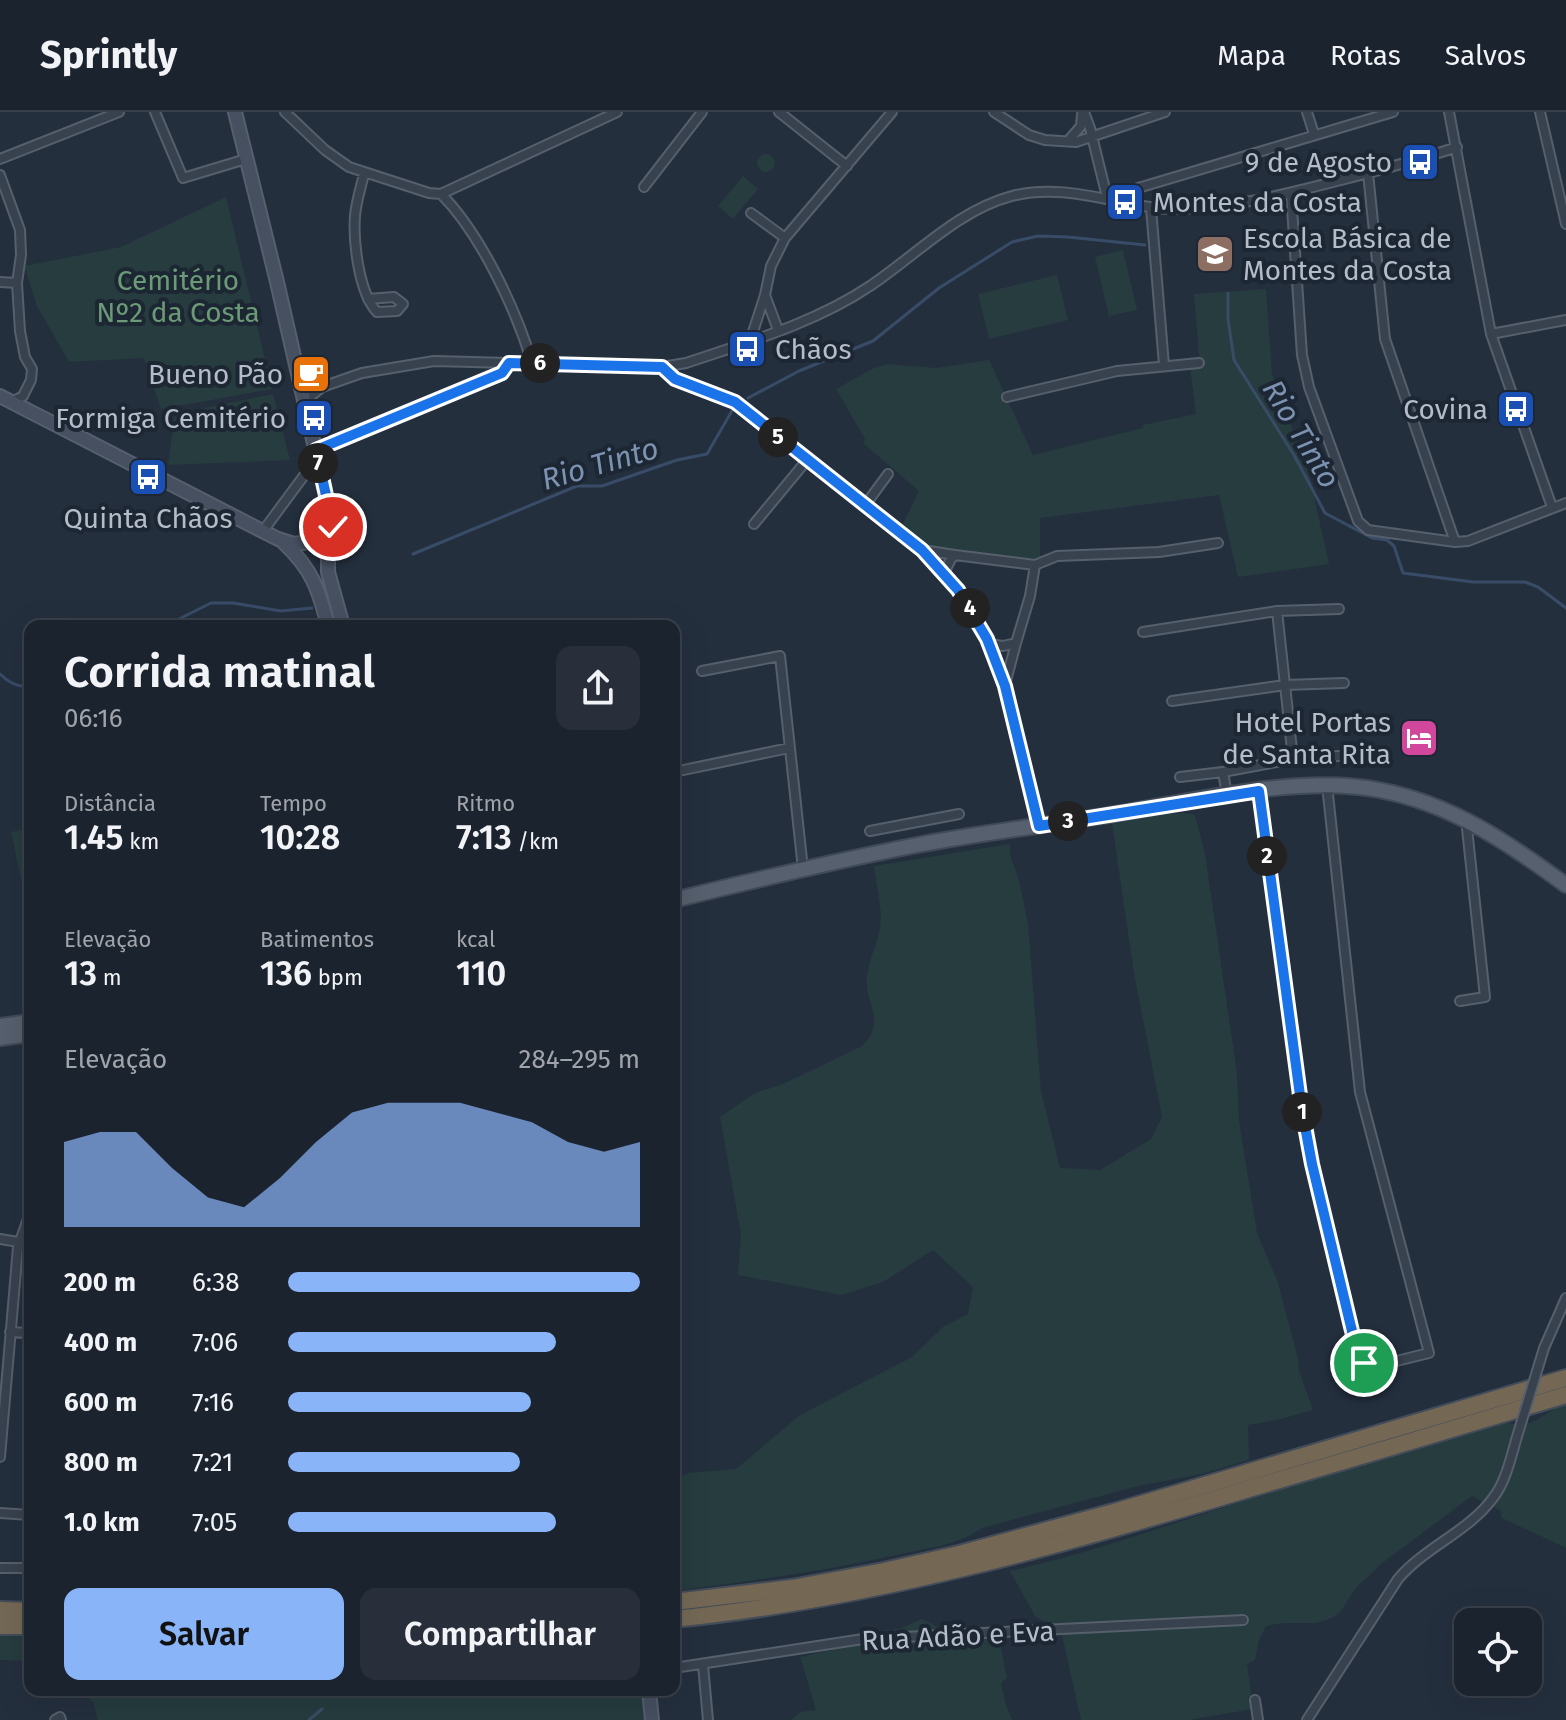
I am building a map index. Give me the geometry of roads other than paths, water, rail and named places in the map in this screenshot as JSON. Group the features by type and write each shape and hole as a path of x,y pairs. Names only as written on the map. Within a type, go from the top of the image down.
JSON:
{"highway":[{"path":"680,1601 807,1585 959,1554 1114,1512 1566,1378"},
{"path":"680,1618 797,1603 964,1568 1120,1528 1566,1395"},
{"path":"0,1610 24,1611"},
{"path":"0,1626 24,1626"}],"main road":[{"path":"235,112 333,527 333,538 319,567 304,563 278,539"},
{"path":"4,399 278,539 294,544 320,542 327,555 328,572 341,620"},
{"path":"326,620 319,592 304,563 301,549 322,527 327,501"},
{"path":"680,899 918,845 1227,795 1327,785 1403,795 1466,818 1566,885"},
{"path":"0,1026 24,1023"},
{"path":"0,1038 24,1035"},
{"path":"650,1696 652,1720"}],"street":[{"path":"0,159 119,112"},
{"path":"155,112 183,178 246,159"},
{"path":"285,112 325,150 349,167 364,174 441,194 617,112"},
{"path":"644,187 702,112"},
{"path":"779,112 847,166"},
{"path":"750,341 771,266 785,238 892,112"},
{"path":"994,112 1029,135 1045,140 1092,138 1097,133 1165,112"},
{"path":"1069,140 1081,126 1083,112"},
{"path":"1083,112 1107,197"},
{"path":"1307,112 1314,134"},
{"path":"1107,197 1376,114 1393,112"},
{"path":"1449,112 1491,334 1552,507"},
{"path":"1540,112 1566,224"},
{"path":"305,401 322,387 362,373 421,363 454,360 662,367 686,363 829,310 856,295 975,211 1023,194 1040,192 1107,197 1151,208 1211,206 1291,193 1457,147"},
{"path":"1368,173 1385,339 1455,542"},
{"path":"364,174 355,215 357,257 368,299"},
{"path":"0,175 20,230 21,255 17,283 20,331 25,357 32,369 31,380 23,396 4,399"},
{"path":"1291,193 1302,355 1309,387 1358,521 1368,530 1455,542 1468,541 1566,503"},
{"path":"441,194 471,232 501,286 532,363"},
{"path":"1151,208 1164,365"},
{"path":"751,213 785,238"},
{"path":"0,282 17,283"},
{"path":"765,295 778,330"},
{"path":"1491,334 1566,320"},
{"path":"263,531 316,454 502,373 509,363"},
{"path":"1007,397 1106,373 1199,363"},
{"path":"662,367 675,379 735,402 866,504 922,550 944,573 976,618 1005,686 1039,826"},
{"path":"301,384 322,387"},
{"path":"754,524 807,460"},
{"path":"866,504 888,474"},
{"path":"922,550 1035,565 1057,556 1159,552 1218,543"},
{"path":"944,573 955,555"},
{"path":"1005,686 1030,596 1035,565"},
{"path":"1143,632 1277,611 1339,609"},
{"path":"1277,611 1293,759"},
{"path":"989,644 1003,646 1016,643"},
{"path":"702,671 780,656 803,869"},
{"path":"1172,701 1285,685 1344,683"},
{"path":"680,771 789,748"},
{"path":"1180,777 1293,759 1338,756"},
{"path":"1223,772 1227,795"},
{"path":"1259,791 1312,1164 1358,1356 1372,1367 1429,1353 1360,1092 1327,785"},
{"path":"870,831 959,814"},
{"path":"1460,1001 1485,997 1466,818"},
{"path":"913,823 918,845"},
{"path":"0,1457 10,1332 24,1231"},
{"path":"0,1239 24,1243"},
{"path":"1307,1720 1404,1572 1495,1497 1544,1348 1566,1298"},
{"path":"10,1332 24,1333"},
{"path":"0,1513 24,1515"},
{"path":"0,1568 24,1568"},
{"name":"Rua Adão e Eva","path":"680,1667 863,1639 1243,1620"},
{"path":"703,1665 708,1720"},
{"path":"1255,1700 1258,1720"}],"waterway":[{"name":"Rio Tinto","path":"748,398 799,371 873,341 939,288 1012,242 1038,236 1145,245"},
{"name":"Rio Tinto","path":"1228,293 1234,360 1294,455 1325,513 1372,538 1387,540 1394,546 1403,573 1473,582 1525,582 1538,587 1566,608"},
{"name":"Rio Tinto","path":"413,554 577,486 602,486 677,460 707,454 733,409"},
{"name":"Rio Tinto","path":"177,620 211,603 233,603 281,611 312,608"},
{"name":"Rio Tinto","path":"0,674 6,680 24,686"},
{"path":"309,1720 322,1709"}],"place":[{"name":"9 de Agosto","path":"1420,162"},
{"name":"Montes da Costa","path":"1125,202"},
{"name":"Escola Básica de Montes da Costa","path":"1215,254"},
{"name":"Chãos","path":"747,349"},
{"name":"Bueno Pão","path":"311,374"},
{"name":"Covina","path":"1516,409"},
{"name":"Formiga Cemitério","path":"314,418"},
{"name":"Quinta Chãos","path":"148,477"},
{"name":"Hotel Portas de Santa Rita","path":"1419,738"}],"park label":[{"name":"Cemitério Nº2 da Costa","path":"178,296"}]}
